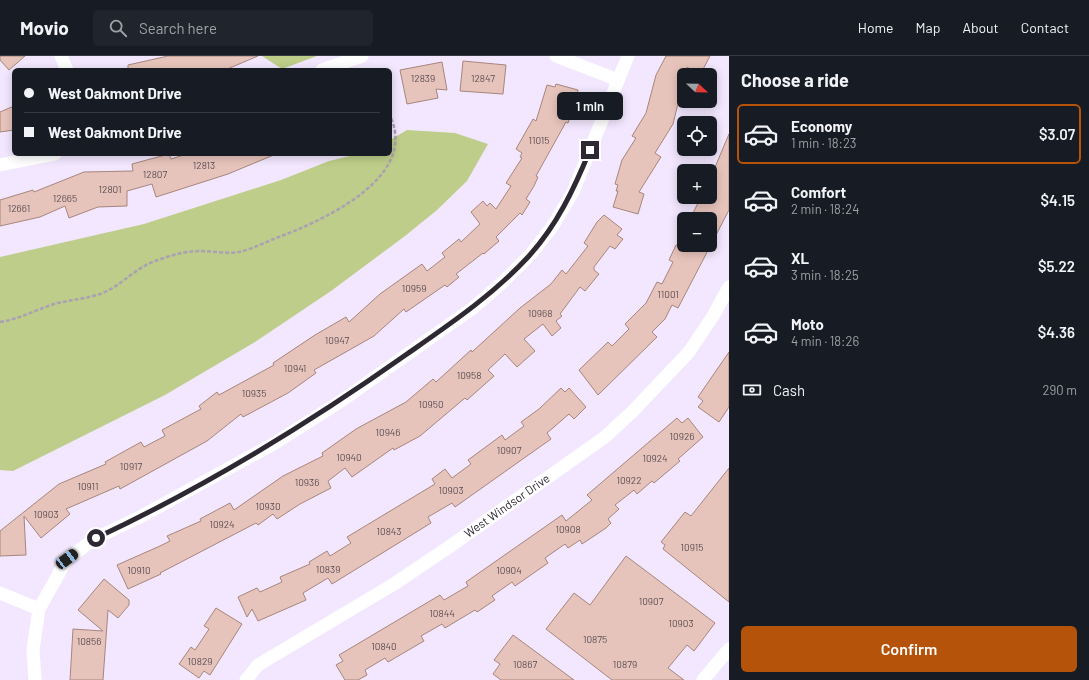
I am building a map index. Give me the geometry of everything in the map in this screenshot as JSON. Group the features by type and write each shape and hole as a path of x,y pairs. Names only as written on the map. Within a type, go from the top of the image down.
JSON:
{"street":[{"path":"61,56 66,68"},
{"path":"328,68 362,56"},
{"path":"556,56 618,80"},
{"path":"35,680 32,650 39,609 67,559 96,538 140,517 275,443 341,401 473,308 505,280 530,255 552,227 573,192 628,56"},
{"path":"0,166 46,156"},
{"name":"West Windsor Drive","path":"246,680 258,664 394,584 450,547 605,437 633,411 689,352 713,316 729,287"},
{"path":"0,593 39,609"},
{"path":"703,680 729,650"}],"path":[{"path":"0,322 23,316 56,304 96,295 108,290 137,269 156,260 177,254 199,251 238,252 288,234 335,212 380,176 390,162 395,148 395,131 392,122"}],"green space":[{"path":"262,56 317,56 285,68 280,68"},
{"path":"407,130 455,133 488,144 467,181 437,210 405,236 331,291 255,342 165,395 13,471 0,470 0,257 144,224 281,180 329,161 350,156 392,156 392,139"}],"building":[{"path":"0,56 25,56 9,70 0,60"},
{"path":"168,56 258,56 230,68 128,68 128,65"},
{"path":"666,56 710,56 704,68 677,68 677,108 673,124 655,153 661,157 639,192 644,194 638,214 613,207 618,191 616,191 618,185 615,184 622,160 636,138 632,136 646,113 656,75"},
{"path":"463,61 506,65 503,94 460,91"},
{"path":"442,62 447,90 436,89 438,98 407,104 400,70"},
{"path":"556,84 578,90 568,123 566,122 536,176 538,177 526,199 530,202 522,215 520,213 496,237 499,241 456,274 459,277 447,287 445,285 406,312 404,309 374,336 314,370 316,373 288,393 243,417 241,414 207,441 120,489 119,486 66,509 70,514 41,538 24,516 26,555 0,556 0,531 59,484 106,464 105,462 141,442 144,447 165,436 162,430 201,409 199,406 217,392 219,395 274,365 273,363 315,335 346,317 349,322 380,294 422,264 427,271 445,257 442,253 459,239 461,242 480,224 471,212 483,201 487,206 490,203 496,209 511,186 506,183 522,158 520,157 522,153 516,149 533,119 536,121 547,85 555,87"},
{"path":"12,107 12,130 0,132 0,112"},
{"path":"729,134 729,210 717,233 717,212 694,212 698,204 717,204 716,164"},
{"path":"162,156 170,156 171,159 181,156 271,156 228,174 156,197 152,184 127,191 127,206 98,207 69,218 65,206 40,217 0,226 0,200 33,190 34,192 84,172 133,171 132,164"},
{"path":"604,215 622,229 617,235 623,239 615,249 610,246 594,267 594,270 599,274 585,291 580,287 560,314 562,316 556,321 561,328 552,336 543,324 524,339 535,351 517,367 505,354 488,370 494,376 467,400 465,398 420,436 394,450 393,448 352,477 345,468 328,481 331,488 300,504 277,519 273,514 258,525 256,523 160,573 161,574 128,589 117,565 170,541 167,536 201,521 200,519 230,503 234,510 283,476 323,456 322,453 356,429 406,402 433,379 436,382 471,350 472,352 520,308 551,284 562,270 566,274 588,246 584,243 597,222"},
{"path":"676,245 677,252 707,252 678,308 672,305 665,319 652,332 657,337 598,395 579,370 608,342 612,346 629,329 625,324 646,303 657,282 662,284 673,262 669,260"},
{"path":"729,352 729,407 719,422 698,407 703,401 698,397"},
{"path":"561,388 565,392 569,388 586,407 574,419 569,414 547,433 551,439 455,507 452,503 428,517 431,523 332,584 328,578 303,593 306,600 258,621 252,609 247,617 238,597 257,588 260,592 282,582 280,577 310,564 309,562 327,551 330,556 351,543 347,537 435,484 432,479 445,469 452,478 471,464 468,460 502,435 505,440 524,426 521,422 539,409"},
{"path":"677,418 682,423 688,418 703,437 678,459 680,461 654,483 652,481 637,494 634,490 615,505 619,509 608,519 611,523 606,528 582,544 580,540 568,548 565,544 545,558 548,563 515,586 512,582 492,596 495,600 477,612 475,610 445,628 442,624 421,636 424,641 388,662 385,658 365,670 367,675 358,680 345,680 336,665 343,661 339,655 440,595 444,600 468,586 466,582 562,515 566,521 592,500 587,495"},
{"path":"729,468 729,602 663,549 665,545 661,542 685,512 691,516"},
{"path":"626,556 715,623 694,651 687,645 668,668 684,680 612,680 546,629 574,593 590,605"},
{"path":"104,579 129,600 129,605 118,618 108,610 103,680 70,680 73,629 103,631 78,610"},
{"path":"216,608 242,624 210,675 204,671 199,678 179,664 191,647 195,650 209,629 204,626"},
{"path":"513,635 574,680 501,680 493,674 500,664 494,660"}],"route":[{"path":"96,538 140,517 275,443 341,401 473,308 505,280 530,255 552,227 573,192 590,150"}]}
